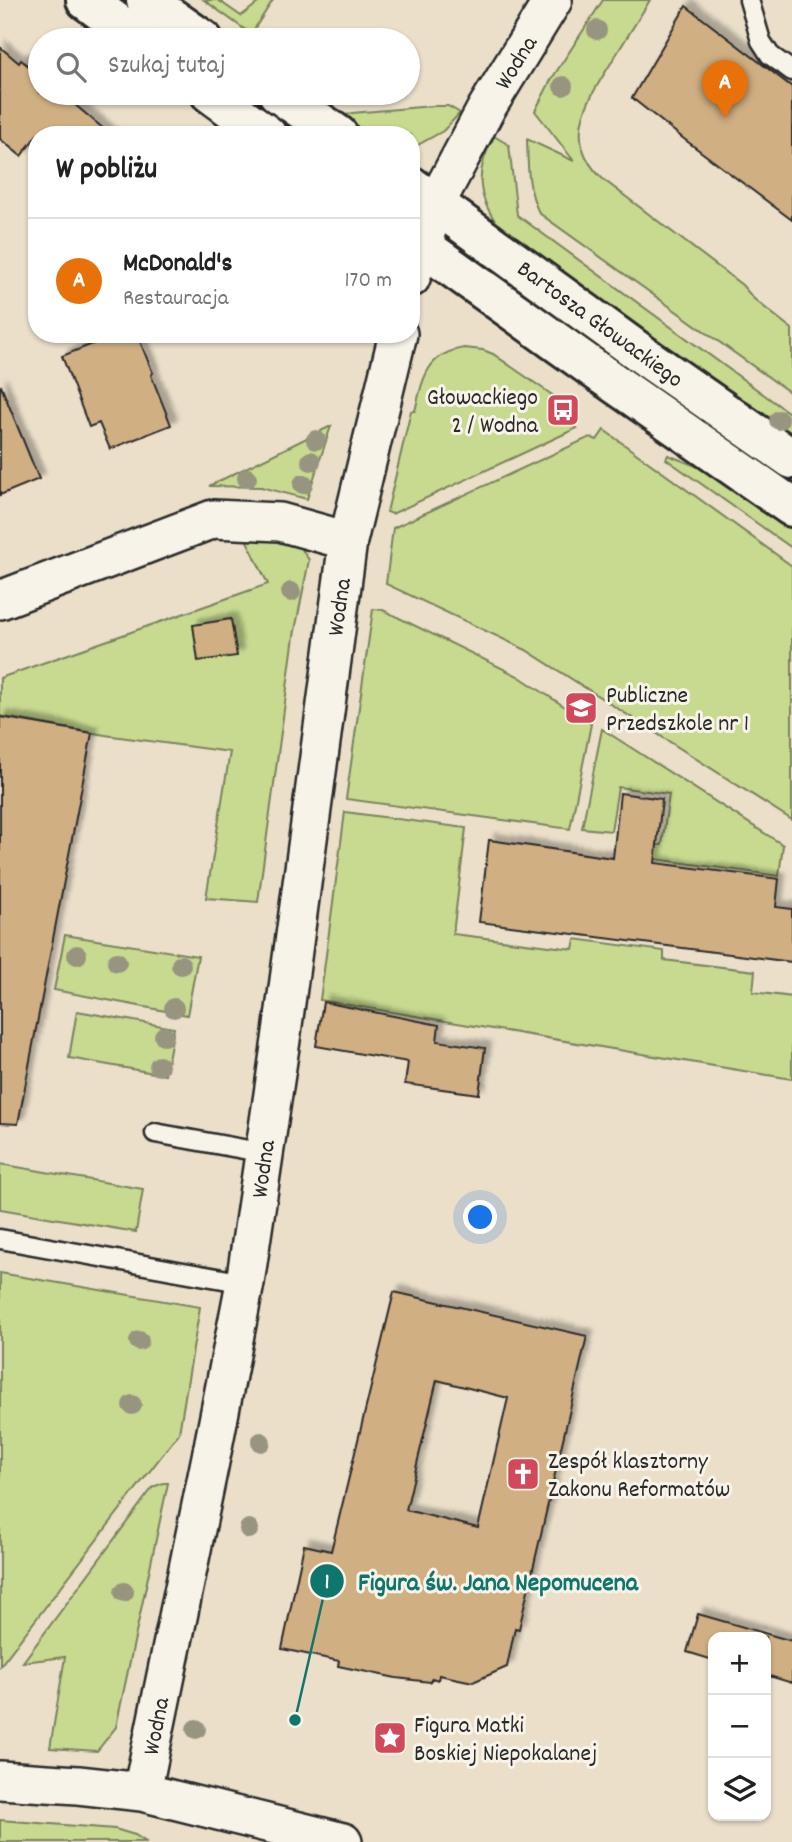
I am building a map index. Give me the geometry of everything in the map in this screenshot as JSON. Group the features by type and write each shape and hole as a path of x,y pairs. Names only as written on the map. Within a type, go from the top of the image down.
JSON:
{"street":[{"path":"86,0 124,28"},
{"path":"146,0 186,28"},
{"name":"Wodna","path":"420,221 424,194 486,109 553,0"},
{"path":"226,105 255,126"},
{"path":"295,105 325,126"},
{"name":"Bartosza Głowackiego","path":"424,194 650,360 792,458"},
{"name":"Bartosza Głowackiego","path":"420,257 604,376 792,507"},
{"name":"Wodna","path":"142,1792 245,1283 348,541 396,343"},
{"path":"0,600 213,519 280,522 348,541"},
{"path":"0,1780 142,1792 228,1828 343,1842"}],"lane":[{"path":"749,0 761,41 770,55 792,71"},
{"path":"155,1133 265,1153"},
{"path":"0,1239 245,1283"}],"green space":[{"path":"204,0 218,0 241,16 262,0 273,0 255,28 243,28"},
{"path":"603,0 650,0 587,105 582,120 583,150 604,180 742,285 754,299 792,329 792,394 539,213 530,186 527,139 574,161 535,111 551,80"},
{"path":"448,106 460,113 443,131 420,144 420,126 350,126 344,116 352,113"},
{"path":"494,136 509,145 517,215 792,415 792,442 504,233 488,209 481,186 483,163"},
{"path":"464,348 493,354 571,408 563,419 577,428 392,514 387,512 411,411 415,411 428,370 441,356"},
{"path":"331,426 307,499 261,487 209,486"},
{"path":"604,430 792,566 792,820 526,650 386,584 393,528 590,437 597,440"},
{"path":"668,455 706,470 792,525 792,548 666,459"},
{"path":"244,535 297,542 309,560 294,636 258,902 206,898 230,752 105,735 0,716 0,678 268,584"},
{"path":"373,609 383,610 518,676 591,724 570,829 346,799"},
{"path":"602,729 783,845 779,876 640,857 641,844 662,845 669,794 618,787 611,831 582,828"},
{"path":"345,812 466,828 453,934 573,949 575,939 664,951 664,960 755,971 753,992 792,997 792,1079 320,1000"},
{"path":"65,935 198,956 187,1015 54,990"},
{"path":"77,1011 174,1028 165,1075 69,1058"},
{"path":"0,1164 143,1189 136,1232 0,1209"},
{"path":"0,1273 200,1307 179,1433 0,1666"},
{"path":"168,1483 116,1727 97,1751 50,1748 65,1657 23,1662 153,1487"},
{"path":"0,1820 115,1829 135,1835 146,1842 0,1842"}],"building":[{"path":"686,6 792,87 792,220 632,98"},
{"path":"0,47 19,63 21,60 28,66 28,105 75,105 100,126 28,126 28,147 21,156 0,139"},
{"path":"95,343 141,343 171,425 110,449 99,423 89,427 62,356"},
{"path":"0,387 39,479 0,495"},
{"path":"231,619 237,656 198,661 193,625"},
{"path":"0,717 92,733 18,1124 0,1123"},
{"path":"620,793 662,799 655,863 779,879 776,907 792,909 792,962 479,922 489,840 613,858"},
{"path":"323,1002 439,1025 437,1041 485,1048 479,1094 405,1084 408,1062 316,1046"},
{"name":"Zespół klasztorny Zakonu Reformatów","path":"394,1292 587,1336 519,1629 515,1628 507,1667 473,1682 439,1675 438,1680 432,1678 430,1682 338,1666 339,1661 282,1649 304,1545 331,1551","holes":["437,1380 508,1398 478,1528 406,1510"]},
{"path":"698,1614 761,1632 708,1632 708,1658 687,1652"},
{"path":"771,1635 792,1641 792,1683 771,1677"}],"place":[{"name":"McDonald's","path":"725,118"},
{"name":"Głowackiego 2 / Wodna","path":"563,410"},
{"name":"Publiczne Przedszkole nr 1","path":"581,708"},
{"name":"Zespół klasztorny Zakonu Reformatów","path":"523,1474"},
{"name":"Figura św. Jana Nepomucena","path":"295,1720"},
{"name":"Figura Matki Boskiej Niepokalanej","path":"390,1738"}]}
